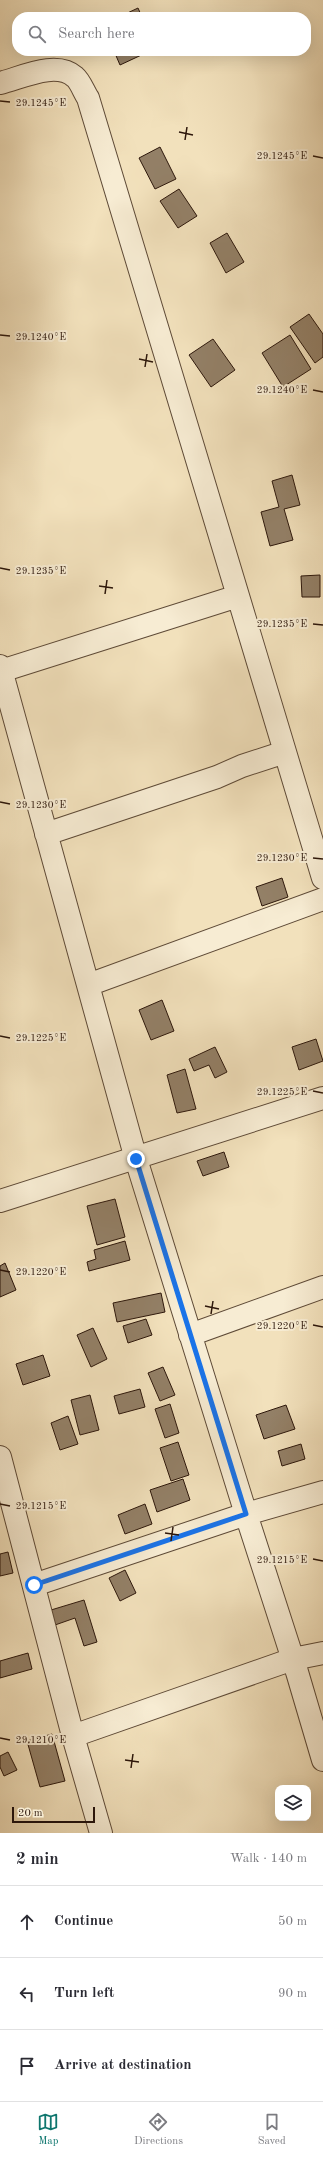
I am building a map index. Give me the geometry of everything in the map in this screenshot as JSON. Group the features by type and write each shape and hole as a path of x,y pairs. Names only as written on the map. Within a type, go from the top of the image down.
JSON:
{"street":[{"path":"0,83 45,71 63,69 76,77 88,98 323,878"},
{"path":"238,596 1,669 136,1159 246,1514 293,1659 323,1760"},
{"path":"46,834 217,777 242,766 285,752"},
{"path":"88,985 323,899"},
{"path":"0,1201 136,1159 323,1098"},
{"path":"190,1335 323,1287"},
{"path":"0,1456 73,1736 101,1833"},
{"path":"34,1585 246,1514 323,1492"},
{"path":"73,1736 293,1659 323,1653"}],"building":[{"path":"138,8 140,12 130,12"},
{"path":"116,56 139,56 120,65"},
{"path":"160,147 176,179 155,189 139,158"},
{"path":"179,189 197,216 178,228 160,201"},
{"path":"227,233 244,262 226,273 210,243"},
{"path":"309,314 323,334 323,357 315,363 290,327"},
{"path":"290,335 311,369 283,387 262,353"},
{"path":"213,339 235,370 211,387 189,355"},
{"path":"292,475 300,505 284,509 293,540 270,546 261,512 279,507 272,481"},
{"path":"320,575 320,597 302,597 301,576"},
{"path":"282,878 288,897 262,906 256,887"},
{"path":"162,1000 174,1031 151,1040 139,1010"},
{"path":"316,1039 323,1061 299,1070 292,1047"},
{"path":"215,1047 227,1072 215,1078 209,1065 194,1071 189,1059"},
{"path":"185,1069 196,1109 177,1113 167,1075"},
{"path":"224,1152 229,1167 203,1176 197,1161"},
{"path":"115,1199 125,1237 97,1245 87,1206"},
{"path":"125,1241 130,1260 89,1271 87,1262 96,1259 94,1250"},
{"path":"5,1263 16,1290 0,1297 0,1266"},
{"path":"161,1293 165,1312 117,1322 113,1303"},
{"path":"146,1319 152,1335 128,1343 123,1326"},
{"path":"93,1328 107,1359 91,1367 77,1335"},
{"path":"43,1355 50,1376 23,1385 16,1364"},
{"path":"163,1367 175,1395 160,1401 148,1373"},
{"path":"140,1389 145,1407 119,1414 114,1396"},
{"path":"90,1395 99,1430 80,1435 71,1400"},
{"path":"170,1404 179,1433 165,1438 155,1409"},
{"path":"286,1405 295,1429 264,1439 256,1415"},
{"path":"68,1416 78,1444 60,1450 51,1423"},
{"path":"178,1442 189,1475 171,1481 160,1448"},
{"path":"301,1444 305,1459 282,1466 278,1451"},
{"path":"183,1479 190,1500 157,1512 150,1490"},
{"path":"145,1504 152,1524 125,1534 118,1515"},
{"path":"8,1552 13,1573 0,1576 0,1554"},
{"path":"125,1570 136,1593 120,1601 109,1578"},
{"path":"84,1600 97,1642 84,1646 75,1618 55,1625 51,1610"},
{"path":"28,1653 32,1669 0,1678 0,1661"},
{"path":"52,1734 65,1781 40,1787 27,1741"},
{"path":"8,1752 17,1770 4,1776 0,1767 0,1756"}],"route":[{"path":"34,1585 246,1514 136,1159"}]}
